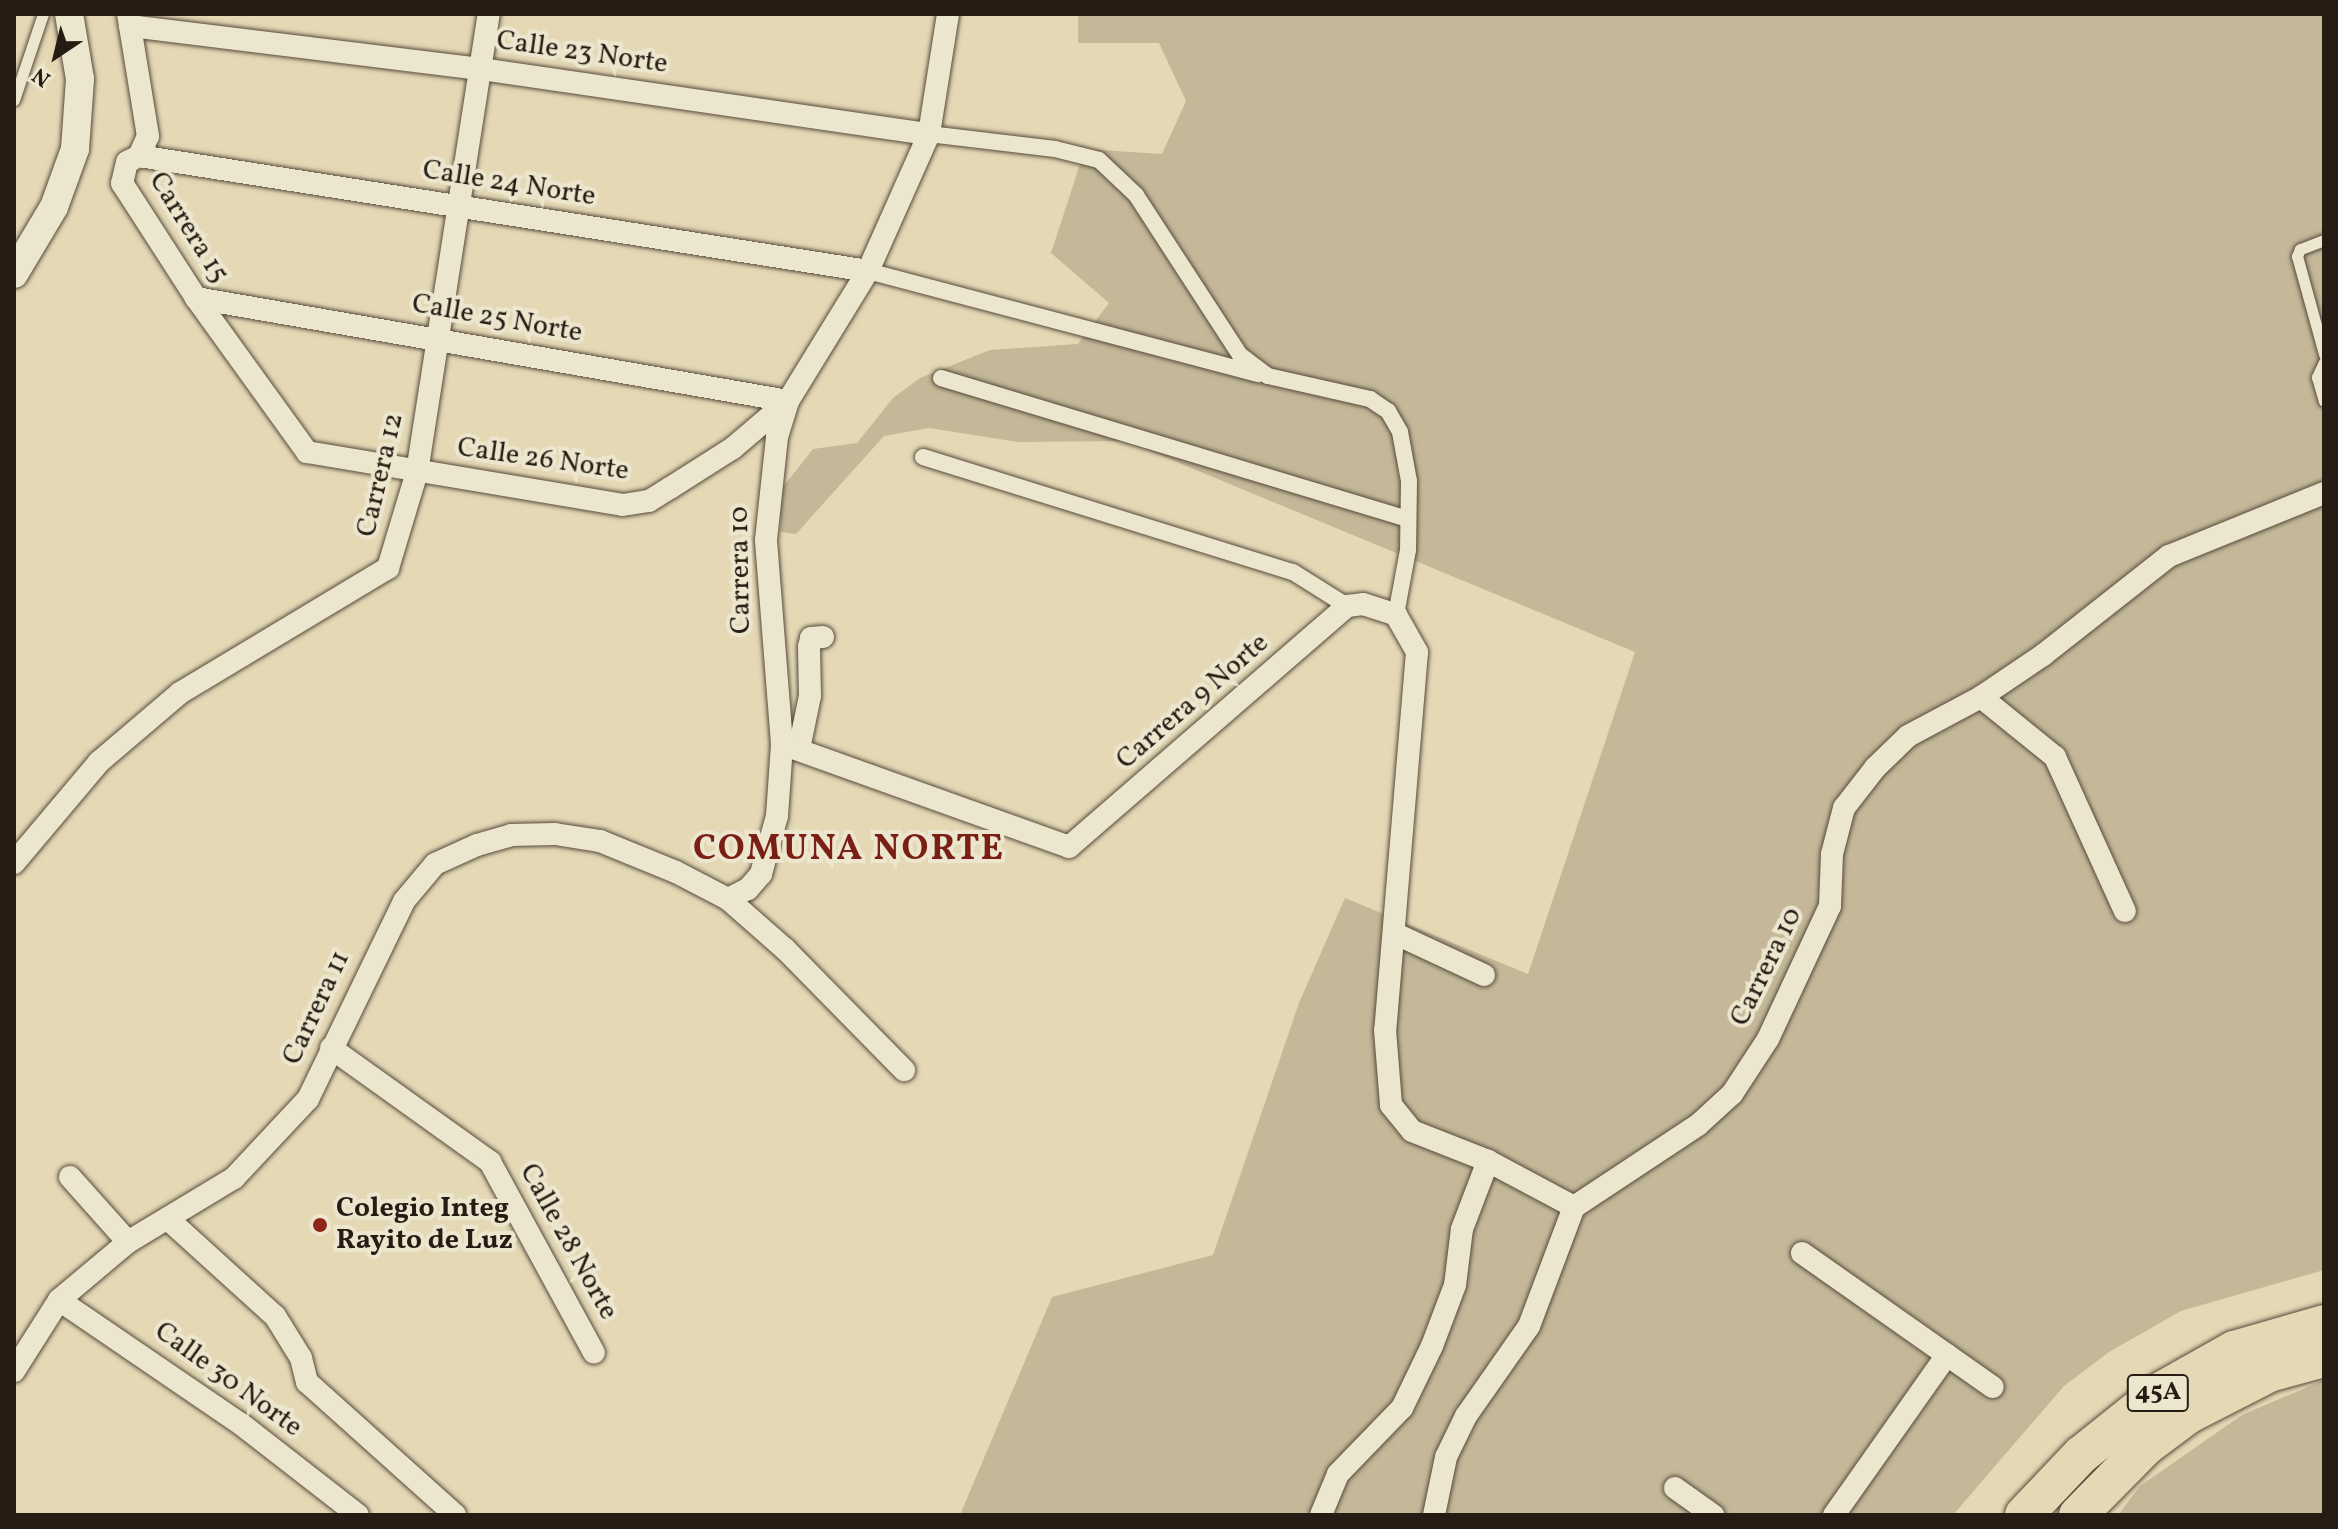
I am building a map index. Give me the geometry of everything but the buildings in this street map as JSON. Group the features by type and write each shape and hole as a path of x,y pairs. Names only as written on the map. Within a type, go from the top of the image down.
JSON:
{"highway":[{"name":"45A","path":"2024,1515 2081,1455 2161,1391 2234,1350 2324,1324"},
{"name":"45A","path":"2078,1515 2146,1446 2189,1414 2269,1373 2324,1358"}],"street":[{"path":"14,274 54,207 75,149 80,79 69,14"},
{"name":"Carrera 12","path":"14,863 99,762 180,693 388,568 417,472 489,14"},
{"name":"Carrera 10","path":"728,899 748,889 761,874 771,847 791,746 768,609 766,540 777,437 788,401 868,271 929,134 948,14"},
{"name":"Calle 23 Norte","path":"129,20 929,134"},
{"name":"Carrera 15","path":"129,20 148,136 139,156 127,162 122,183 196,298 307,452"},
{"path":"929,134 1055,149 1099,160 1136,195 1240,355 1268,376"},
{"name":"Calle 24 Norte","path":"139,156 868,271"},
{"path":"868,271 1268,376 1370,399 1388,411 1400,432 1409,481 1408,519 1396,615 1417,652 1402,872 1385,1030 1391,1105 1412,1131 1488,1161 1574,1207 1529,1326 1466,1416 1446,1457 1434,1515"},
{"name":"Calle 25 Norte","path":"196,298 788,401"},
{"path":"941,378 1408,519"},
{"name":"Calle 26 Norte","path":"307,452 623,505 649,501 733,448 788,401"},
{"path":"923,457 1293,572 1347,606 1363,604 1396,615"},
{"name":"Carrera 10","path":"1574,1207 1698,1125 1732,1094 1768,1039 1810,957 1830,906 1832,854 1844,808 1908,736 1981,697 2169,556 2324,493"},
{"name":"Carrera 9 Norte","path":"791,746 1069,847 1347,606"},
{"path":"791,746 810,696 811,638 823,637"},
{"path":"1981,697 2055,757 2125,911"},
{"name":"Carrera 11","path":"14,1371 59,1300 128,1242 169,1220 254,1159 308,1099 404,901 435,864 477,845 511,835 555,834 600,841 728,899"},
{"path":"728,899 785,949 904,1070"},
{"path":"1396,934 1484,975"},
{"name":"Calle 28 Norte","path":"331,1048 490,1162 594,1353"},
{"path":"1321,1515 1338,1474 1402,1408 1432,1346 1455,1285 1462,1229 1488,1161"},
{"path":"70,1177 128,1242"},
{"path":"169,1220 275,1316 301,1358 307,1382 455,1515"},
{"path":"1802,1253 1993,1387"},
{"name":"Calle 30 Norte","path":"59,1300 241,1424 358,1515"},
{"path":"1834,1515 1947,1355"},
{"path":"1675,1488 1713,1515"}],"lane":[{"path":"14,100 43,14"},
{"path":"2324,240 2300,249 2297,256 2324,354"},
{"path":"2324,362 2317,377 2324,401"}],"shaded area":[{"path":"1078,14 2324,14 2324,1270 2181,1311 2109,1352 2064,1386 1953,1515 960,1515 1052,1297 1213,1255 1299,1003 1345,898 1528,974 1635,652 1126,441 1018,442 929,428 884,436 796,534 781,532 779,492 813,449 857,443 893,398 920,378 990,350 1078,344 1109,303 1051,253 1085,149 1162,154 1186,101 1159,43 1078,43"},
{"path":"2324,1380 2324,1515 2118,1515 2140,1486 2242,1415"}],"place":[{"name":"Colegio Integ Rayito de Luz","path":"320,1225"}],"district":[{"name":"COMUNA NORTE","path":"849,851"}]}
